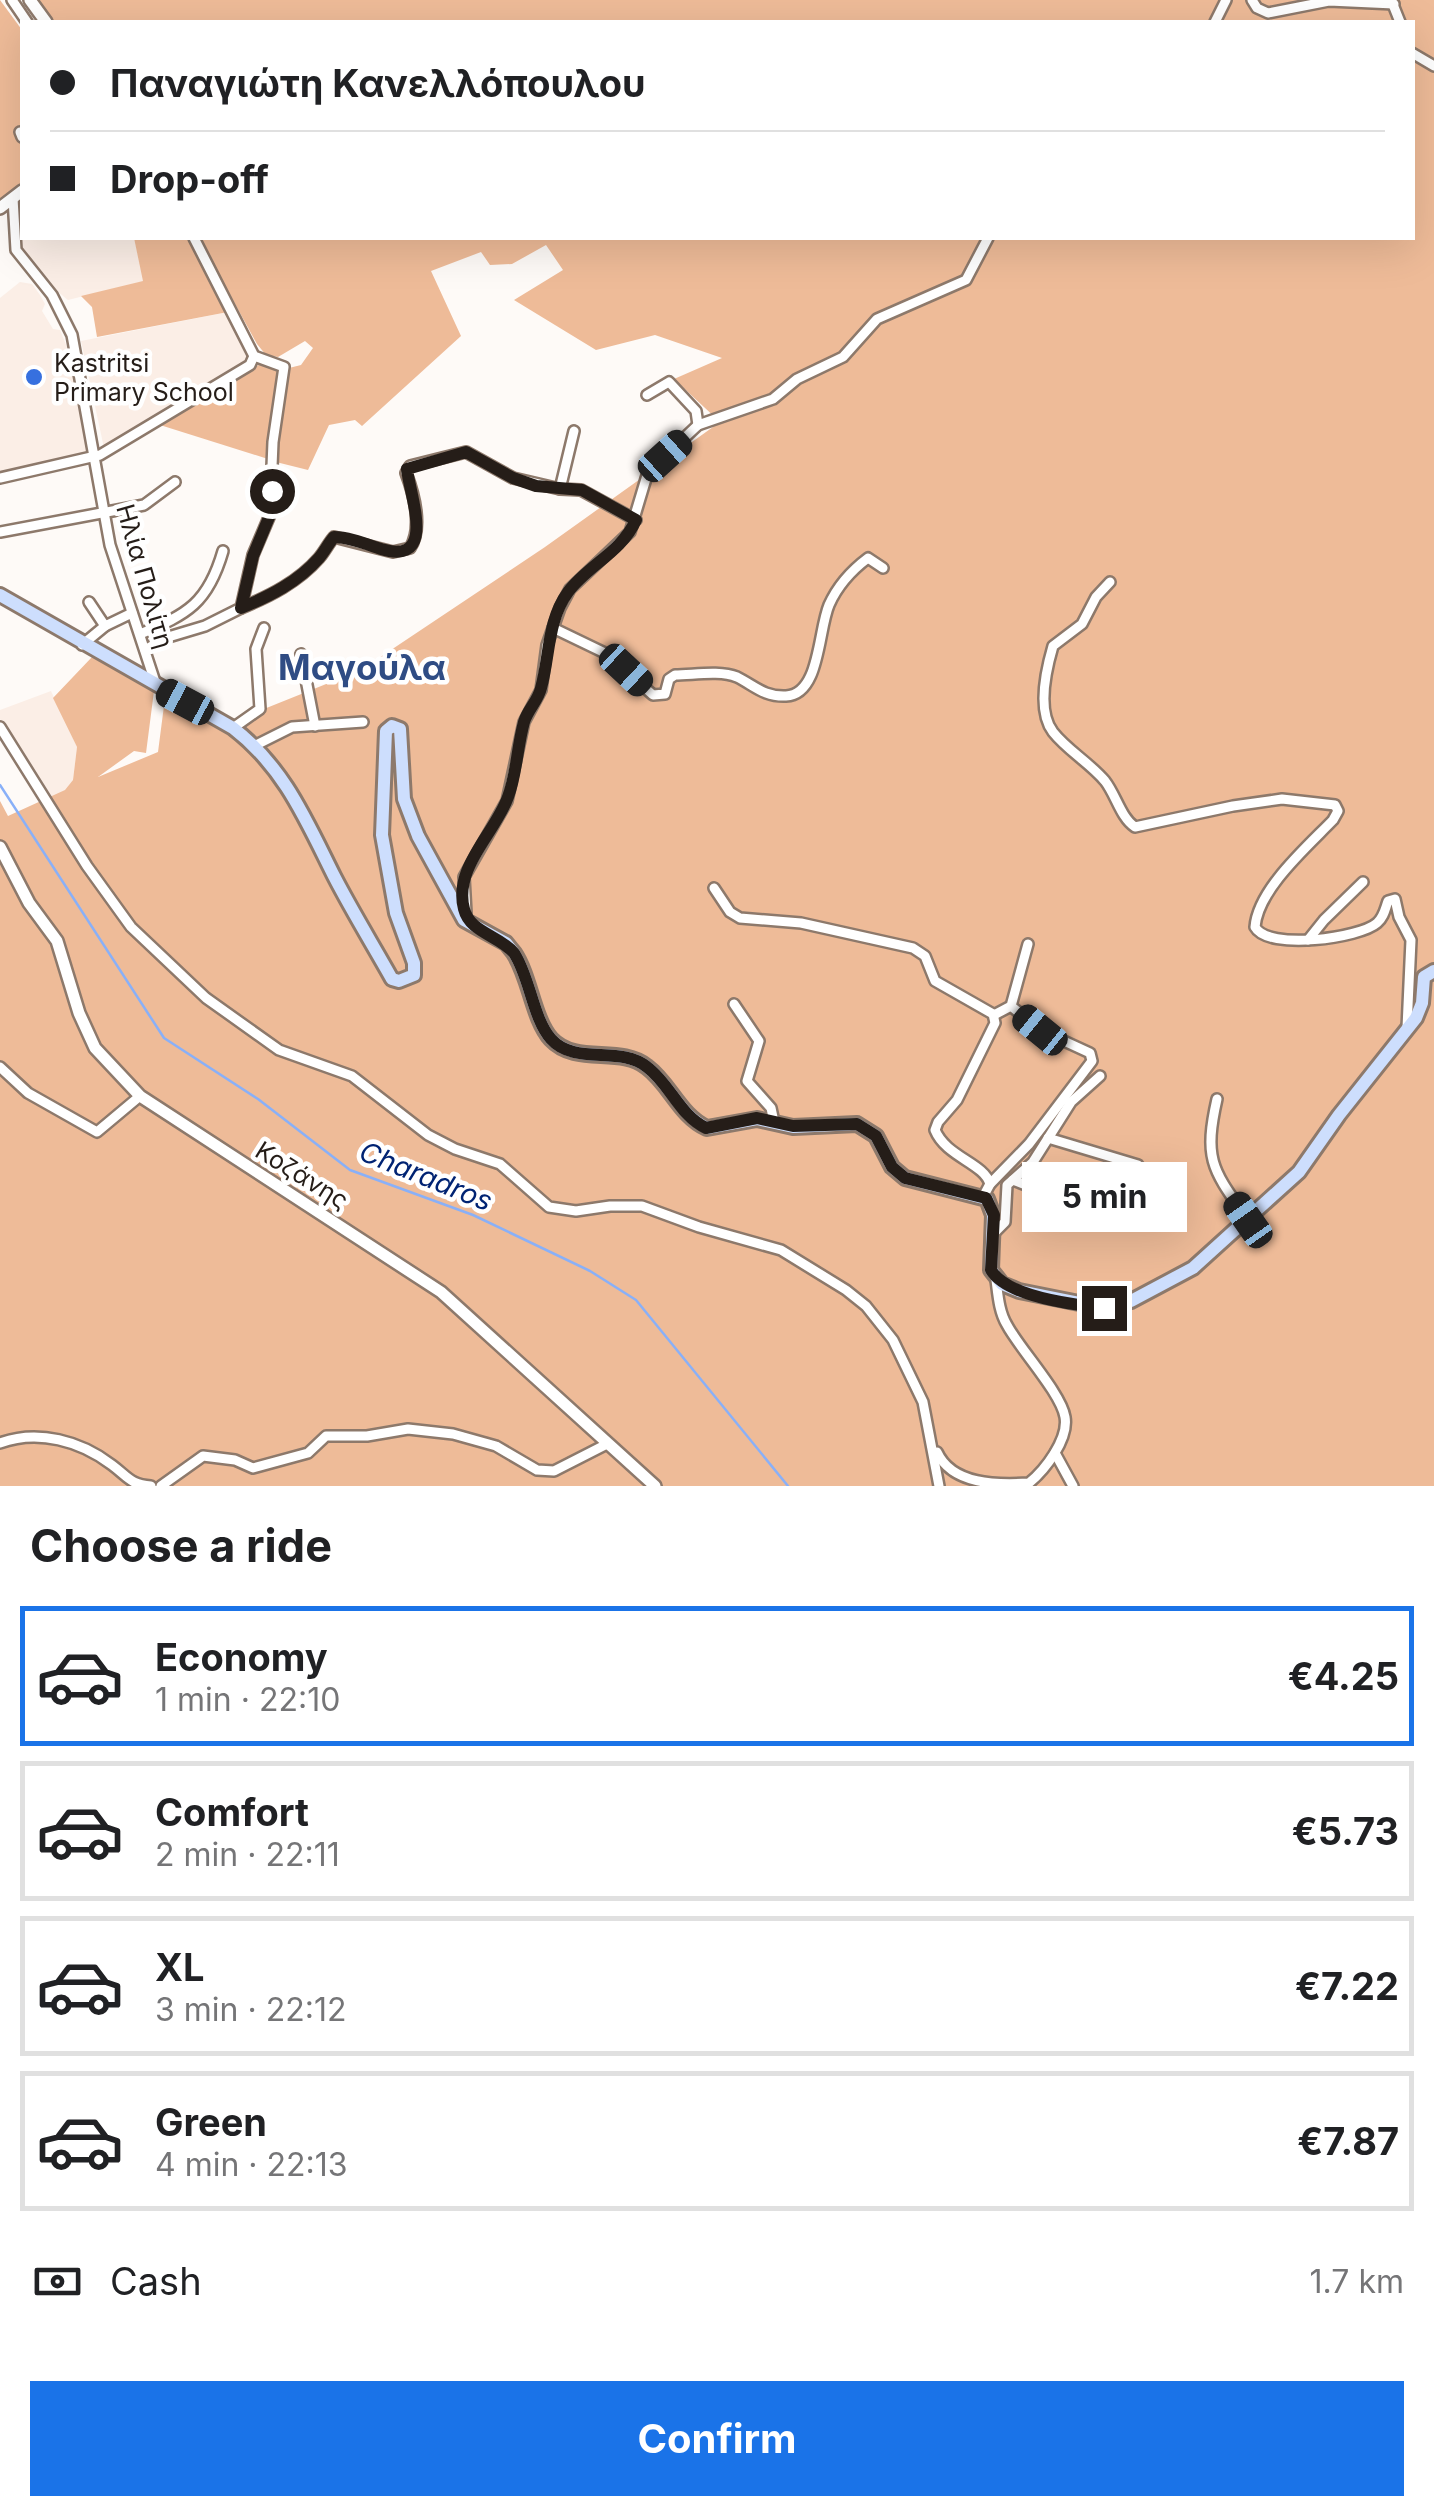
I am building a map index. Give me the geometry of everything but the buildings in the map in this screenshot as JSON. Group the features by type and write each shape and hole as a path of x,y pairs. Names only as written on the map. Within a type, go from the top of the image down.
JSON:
{"main road":[{"path":"0,596 233,728 254,746 295,796 335,878 392,979 405,981 414,975 414,963 396,913 380,823 386,730 392,726 400,729 402,784 418,836 456,908 471,925 506,943 514,953 546,1031 558,1044 578,1053 624,1057 644,1064 688,1116 706,1128 757,1118 793,1126 864,1126 876,1136 892,1167 905,1178 987,1190 995,1277 1019,1291 1104,1308 1132,1301 1180,1276 1299,1172 1336,1118 1408,1030 1419,1011 1424,978 1434,971"}],"street":[{"path":"1252,0 1257,8 1268,13 1329,1 1393,2"},
{"path":"0,208 18,194"},
{"name":"Ηλία Πολίτη","path":"18,194 15,247 52,295 72,335 112,554 156,685"},
{"path":"195,240 254,356 284,367 273,442 270,515 253,556 241,608"},
{"path":"471,925 463,908 464,877 509,795 524,722 541,690 553,628 570,589 620,546 636,520 648,472 698,426 773,399 797,379 844,356 877,319 966,280 987,240"},
{"path":"0,478 94,457 250,365 254,356"},
{"path":"647,395 670,382 696,411 698,426"},
{"path":"560,489 574,431"},
{"path":"145,650 164,638 205,626 272,596 318,558 334,537 393,552 410,548 416,536 413,492 406,474 410,466 466,452 513,478 582,490 636,520"},
{"path":"0,532 147,504 175,482"},
{"path":"140,634 179,618 196,606 218,570 223,550"},
{"path":"553,628 606,654 653,696 665,694 675,674 734,676 767,696 794,696 803,690 814,672 818,638 829,604 841,584 868,558 884,568"},
{"path":"1110,582 1096,597 1082,624 1053,646 1048,662 1045,712 1050,727 1102,777 1127,822 1135,827 1289,798 1337,806 1333,820 1279,878 1254,922 1256,932 1268,939 1308,940 1370,928 1380,919 1388,901 1395,899 1411,940 1408,1030"},
{"path":"89,602 105,626"},
{"path":"82,644 105,626 132,613"},
{"path":"233,728 260,709 256,649 264,628"},
{"path":"301,654 315,726"},
{"path":"254,746 292,727 363,722"},
{"path":"0,727 86,866 131,927 206,998 279,1050 328,1065 370,1087 428,1136 500,1164 549,1207 576,1211 642,1206 790,1255 866,1306 893,1340 924,1402 939,1486"},
{"name":"Κοζάνης","path":"0,847 28,902 57,941 95,1048 140,1096 440,1292 655,1486"},
{"path":"1308,940 1363,882"},
{"path":"714,888 731,914 740,918 801,924 913,948 926,958 935,981 994,1015"},
{"path":"994,1015 1011,1006 1028,944"},
{"path":"734,1004 759,1041 748,1081 771,1108 774,1122"},
{"path":"987,1190 1029,1144 1092,1061 1090,1053 1040,1030 1011,1006"},
{"path":"987,1190 986,1174 945,1146 936,1130 962,1092 994,1024 994,1015"},
{"path":"0,1067 28,1093 97,1132 140,1096"},
{"path":"993,1234 1004,1222 1005,1192 1013,1180 1033,1162 1071,1102 1100,1076"},
{"path":"1217,1099 1210,1131 1210,1157 1219,1178 1248,1220"},
{"path":"1048,1138 1138,1165"},
{"path":"1013,1180 1081,1207"},
{"path":"932,1442 943,1465 954,1474 990,1482 1029,1483 1055,1453 1065,1414 1007,1326 995,1277"},
{"path":"161,1486 203,1456 255,1467 308,1453 326,1436 426,1430 473,1438 496,1446 537,1470 554,1471 607,1444"},
{"path":"0,1443 36,1437 64,1441 108,1462 132,1485 152,1486"},
{"path":"1055,1453 1073,1486"}],"shaded area":[{"path":"0,0 20,27 20,187 0,202"},
{"path":"37,0 1434,0 1434,1486 0,1486 0,801 8,816 65,790 73,780 77,747 53,698 92,657 154,691 146,753 134,751 98,777 158,752 165,698 219,727 361,670 545,547 720,422 674,379 722,358 655,335 596,350 514,300 563,270 546,245 512,264 490,265 481,252 431,271 461,336 362,426 355,420 329,425 308,470 276,462 289,368 301,365 313,348 305,341 278,357 266,355 200,240 1415,240 1415,20 51,20"},
{"path":"22,240 134,240 144,281 68,300 52,287 22,247"},
{"path":"134,240 188,240 228,312 97,337 92,307 81,296 143,281"},
{"path":"20,282 32,284 40,295 45,304 42,311 53,329 60,330 72,359 88,454 0,473 0,298"},
{"path":"228,312 249,356 247,362 104,448 81,341"},
{"path":"262,363 277,371 268,459 160,425"},
{"path":"51,691 77,747 73,780 54,800 0,719 0,710"}],"waterway":[{"name":"Charadros","path":"0,785 164,1038 258,1099 350,1170 473,1215 590,1271 636,1300 788,1486"}],"place":[{"name":"Kastritsi Primary School","path":"34,377"}],"district":[{"name":"Μαγούλα","path":"362,668"}],"route":[{"path":"272,491 270,515 253,556 241,608 272,596 292,582 334,537 393,552 410,548 416,536 416,523 407,469 466,452 536,486 582,490 636,520 620,546 570,589 560,608 547,645 541,690 524,722 509,795 464,877 463,908 471,925 506,943 514,953 546,1031 567,1050 624,1057 644,1064 688,1116 706,1128 757,1118 793,1126 864,1126 876,1136 892,1167 905,1178 986,1198 994,1215 991,1270 1002,1284 1082,1306 1104,1308"}]}
